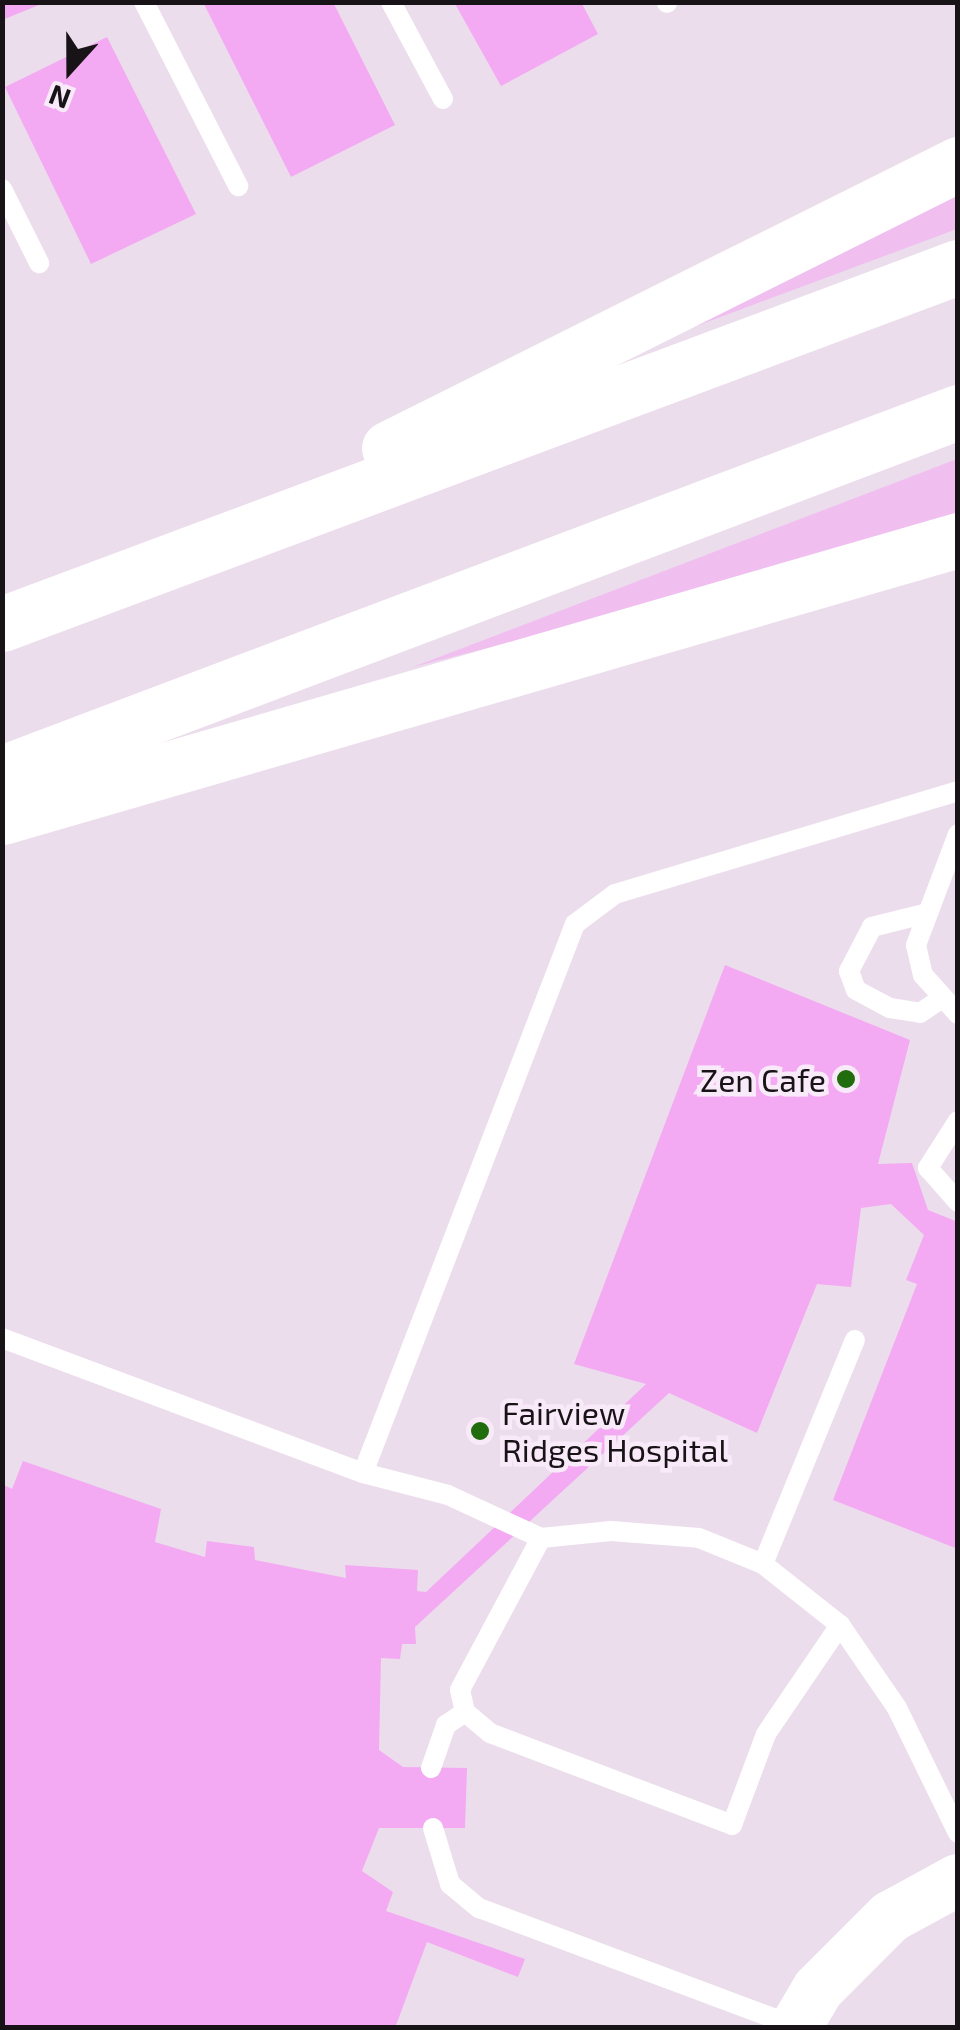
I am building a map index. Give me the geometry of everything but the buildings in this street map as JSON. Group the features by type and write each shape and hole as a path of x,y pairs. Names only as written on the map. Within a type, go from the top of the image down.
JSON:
{"highway":[{"path":"74,596 588,354 958,164"},
{"path":"2,624 958,267"},
{"path":"2,773 958,412"},
{"path":"2,817 958,540"}],"street":[{"path":"796,2027 818,1988 890,1916 958,1880"}],"lane":[{"path":"144,2 238,186"},
{"path":"391,2 443,99"},
{"path":"2,189 39,263"},
{"path":"362,1473 582,916 615,894 958,791"},
{"path":"958,834 924,914 916,945 938,1000 958,1014"},
{"path":"924,914 872,926 849,971 856,990 890,1008 920,1014 938,1000"},
{"path":"958,1121 928,1168 958,1202"},
{"path":"2,1338 362,1473 448,1496 542,1538 611,1530 699,1538 763,1564 840,1625 897,1708 958,1832"},
{"path":"763,1564 855,1340"},
{"path":"542,1538 460,1690 465,1712 490,1733 732,1825 766,1734 840,1625"},
{"path":"430,1768 446,1725 465,1712"},
{"path":"432,1828 450,1884 480,1908 796,2027"}],"shaded area":[{"path":"957,181 957,229 683,331"},
{"path":"957,459 957,528 413,667"}],"place":[{"name":"Zen Cafe","path":"846,1079"},
{"name":"Fairview Ridges Hospital","path":"480,1431"}]}
